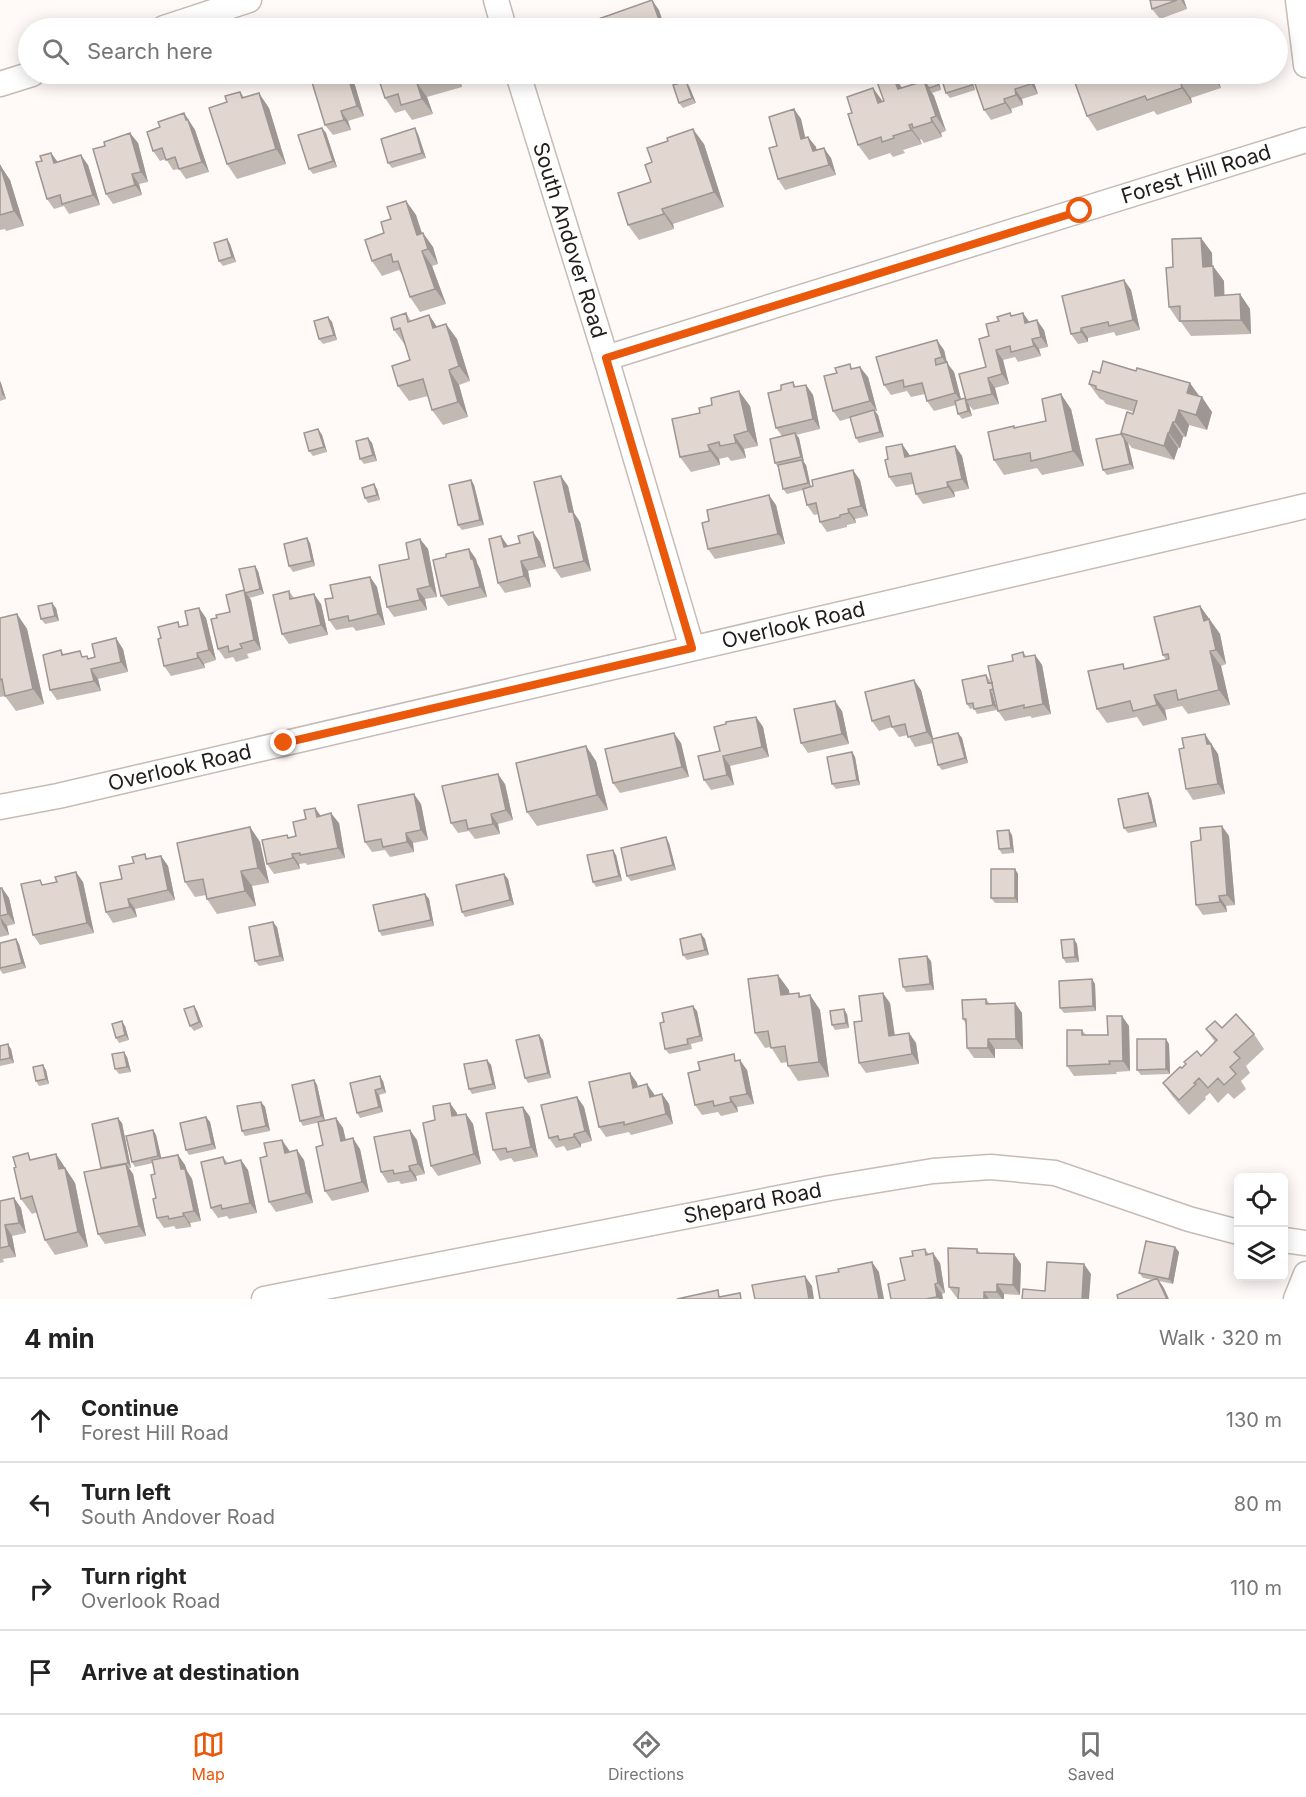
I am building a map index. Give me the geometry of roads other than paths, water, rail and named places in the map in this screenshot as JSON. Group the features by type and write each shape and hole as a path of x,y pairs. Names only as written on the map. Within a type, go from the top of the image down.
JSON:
{"street":[{"path":"195,18 249,0"},
{"path":"496,0 501,18"},
{"path":"1298,0 1306,65"},
{"path":"0,84 18,78"},
{"name":"South Andover Road","path":"521,84 692,648"},
{"name":"Forest Hill Road","path":"606,358 1306,140"},
{"name":"Overlook Road","path":"0,807 58,796 1306,506"},
{"name":"Shepard Road","path":"264,1299 831,1188 933,1171 991,1167 1054,1173 1189,1219 1234,1231"},
{"path":"1288,1241 1306,1244"},
{"path":"1296,1299 1306,1274"}]}
